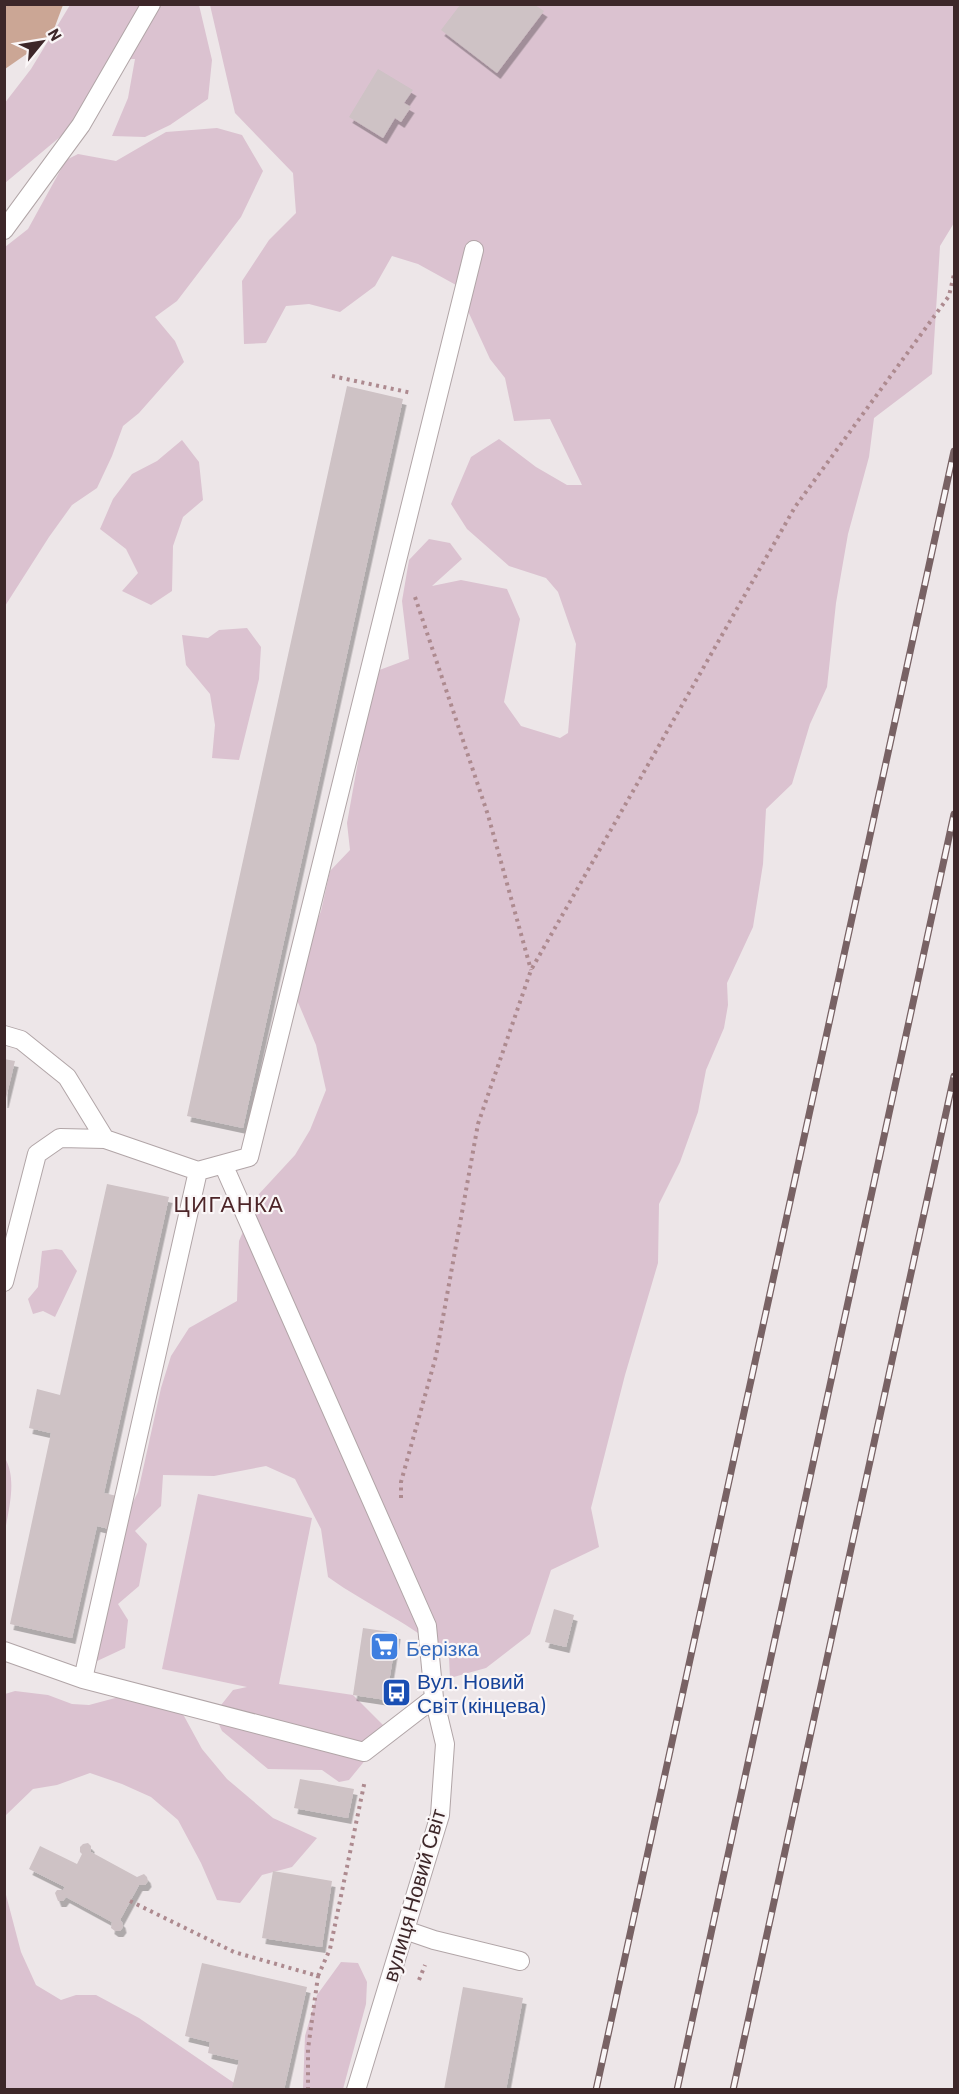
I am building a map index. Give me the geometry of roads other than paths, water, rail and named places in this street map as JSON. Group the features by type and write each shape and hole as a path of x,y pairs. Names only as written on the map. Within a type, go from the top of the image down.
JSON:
{"street":[{"path":"4,230 81,125 151,4"},
{"path":"4,1282 37,1154 60,1138 105,1139 198,1171 249,1157 474,249"},
{"path":"4,1035 21,1040 67,1077 105,1139"},
{"name":"вулиця Новий Світ","path":"223,1164 427,1626 434,1698 445,1744 440,1815 356,2090"},
{"path":"83,1679 198,1171"},
{"path":"4,1651 83,1679 364,1752 434,1698"},
{"path":"405,1930 434,1940 520,1961"}],"railway":[{"path":"596,2090 954,451"},
{"path":"677,2090 954,814"},
{"path":"733,2090 954,1076"}],"place":[{"name":"Берізка","path":"385,1647"},
{"name":"Вул. Новий Свiт (кінцева)","path":"396,1692"}],"district":[{"name":"ЦИГАНКА","path":"229,1203"}]}
